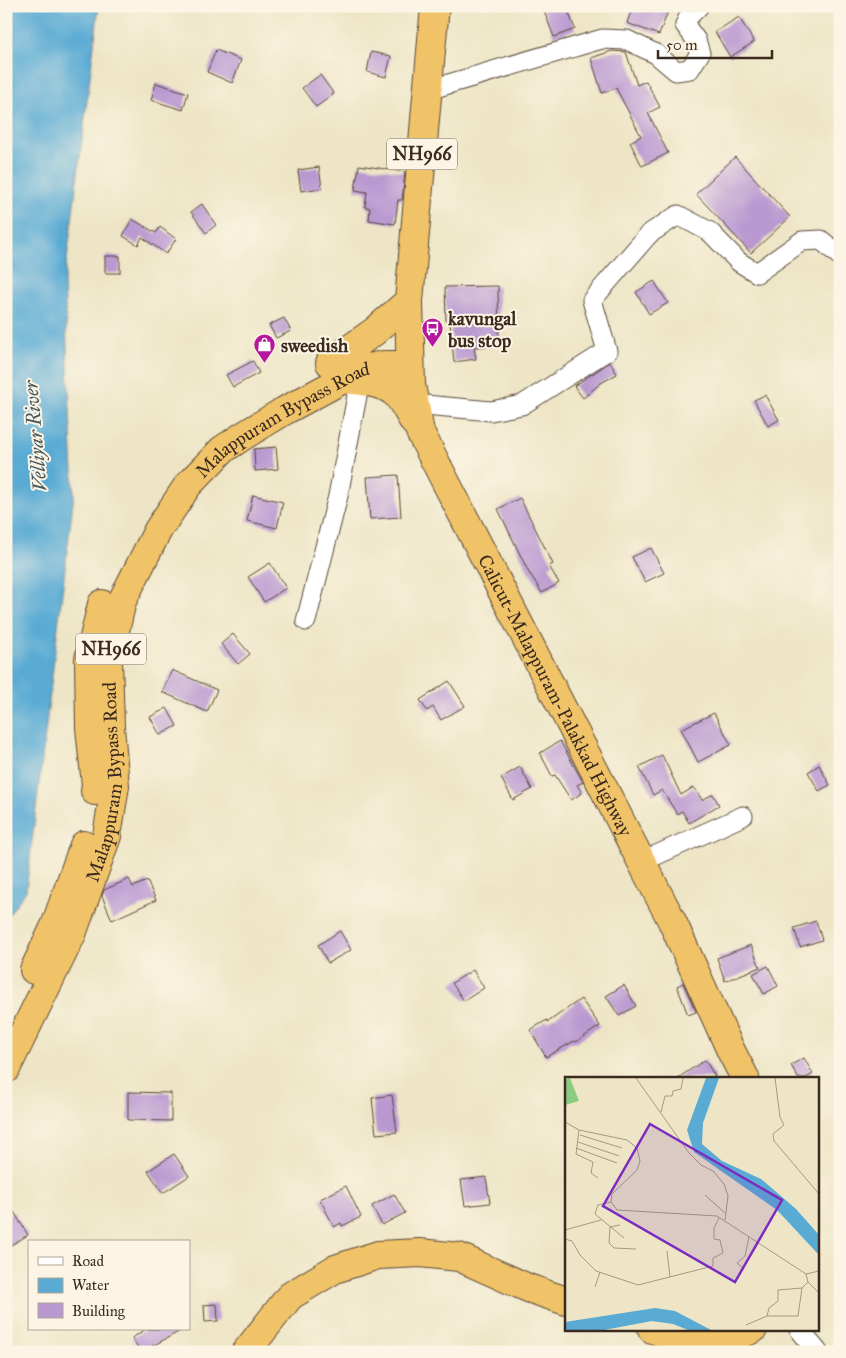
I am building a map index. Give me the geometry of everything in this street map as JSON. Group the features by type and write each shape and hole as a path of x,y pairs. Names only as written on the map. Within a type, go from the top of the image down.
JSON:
{"highway":[{"name":"NH966","path":"344,374 375,331 409,301 435,6"},
{"name":"Calicut-Malappuram-Palakkad Highway","path":"409,301 411,386 420,432 672,921 744,1077"},
{"name":"Malappuram Bypass Road","path":"6,1028 55,926 89,831 96,785 90,728 89,659 104,594 141,520 173,473 211,435 344,374 410,357"},
{"name":"Malappuram Bypass Road","path":"6,1069 72,934 107,836 115,786 110,727 108,661 122,601 158,530 188,485 222,450 344,374"},
{"path":"344,374 375,384 396,394 420,432"},
{"path":"246,1352 290,1296 335,1269 378,1256 420,1253 459,1257 528,1288 565,1301"},
{"path":"655,1330 686,1340 712,1341 751,1330"}],"street":[{"path":"428,90 602,39 627,40 656,54 676,71 690,69 700,53 696,40 685,25 689,16 699,6"},
{"path":"414,404 492,411 522,405 607,351 592,300 649,234 678,215 710,232 739,262 757,273 802,241 821,240 840,256"},
{"path":"306,621 338,496 344,374"},
{"path":"641,862 743,816"},
{"path":"801,1330 818,1352"}],"water":[{"name":"Velliyar River","path":"6,6 99,6 64,283 74,494 26,891 6,918"}],"building":[{"path":"542,6 566,6 575,29 554,37"},
{"path":"633,6 670,6 659,35 627,23"},
{"path":"739,17 754,42 730,57 715,32"},
{"path":"216,50 241,60 232,83 207,72"},
{"path":"612,51 626,52 637,85 646,81 660,107 648,113 668,153 642,166 630,142 641,136 616,88 602,93 591,58"},
{"path":"371,52 391,56 386,77 367,72"},
{"path":"320,75 334,94 316,107 302,88"},
{"path":"156,83 188,93 183,110 151,100"},
{"path":"735,157 790,217 751,253 696,194"},
{"path":"359,165 405,172 402,200 398,200 395,224 369,220 370,208 365,207 367,192 355,190"},
{"path":"319,167 322,188 301,191 298,170"},
{"path":"202,204 216,225 206,233 191,212"},
{"path":"132,219 156,233 160,227 176,239 166,254 142,237 138,245 123,236"},
{"path":"105,256 120,256 120,273 105,273"},
{"path":"654,281 668,303 649,314 636,292"},
{"path":"498,286 499,346 474,347 476,359 454,362 450,322 446,322 445,287"},
{"path":"284,318 291,331 276,338 269,325"},
{"path":"253,361 259,373 233,387 226,375"},
{"path":"610,362 617,374 601,383 583,398 574,386"},
{"path":"765,395 779,420 768,426 754,400"},
{"path":"276,447 278,469 255,471 254,449"},
{"path":"398,475 401,517 370,519 367,477"},
{"path":"253,495 283,502 277,528 247,521"},
{"path":"520,498 553,564 549,566 559,583 542,593 530,575 498,509"},
{"path":"651,548 664,573 645,582 632,557"},
{"path":"270,563 286,588 264,602 248,577"},
{"path":"233,634 250,654 238,664 221,644"},
{"path":"172,670 217,690 207,712 162,692"},
{"path":"449,681 465,706 441,720 433,707 427,711 420,700"},
{"path":"167,708 177,726 160,735 150,717"},
{"path":"714,713 731,745 698,762 681,729"},
{"path":"560,741 583,782 577,785 582,793 571,800 555,775 552,776 540,753"},
{"path":"662,755 681,795 694,787 702,800 713,794 719,805 689,823 682,811 677,814 662,790 653,795 639,767"},
{"path":"819,765 830,785 819,791 808,772"},
{"path":"520,767 532,789 513,800 501,778"},
{"path":"129,879 133,887 147,881 156,900 112,920 102,896 104,890"},
{"path":"816,921 822,940 800,947 794,928"},
{"path":"340,931 351,950 328,963 318,945"},
{"path":"751,945 760,967 725,981 717,958"},
{"path":"768,966 778,986 764,994 753,974"},
{"path":"473,970 484,988 464,1001 452,983"},
{"path":"683,983 696,1012 688,1015 677,986"},
{"path":"624,985 636,1006 619,1016 606,996"},
{"path":"581,999 600,1026 576,1042 574,1041 546,1057 530,1030 547,1020 548,1022"},
{"path":"804,1058 813,1074 808,1077 797,1077 791,1065"},
{"path":"705,1060 715,1077 680,1077"},
{"path":"128,1092 171,1093 171,1121 128,1120"},
{"path":"392,1095 397,1132 376,1134 372,1098"},
{"path":"174,1154 189,1176 163,1193 148,1171"},
{"path":"486,1177 490,1203 465,1206 461,1180"},
{"path":"346,1186 361,1217 342,1226 341,1223 334,1227 320,1199"},
{"path":"394,1194 405,1213 382,1225 372,1206"},
{"path":"14,1212 28,1235 6,1248 6,1217"},
{"path":"217,1304 218,1321 205,1322 204,1305"},
{"path":"144,1330 182,1330 141,1352 132,1338"}],"place":[{"name":"kavungal bus stop","path":"432,348"},
{"name":"sweedish","path":"265,364"}]}
